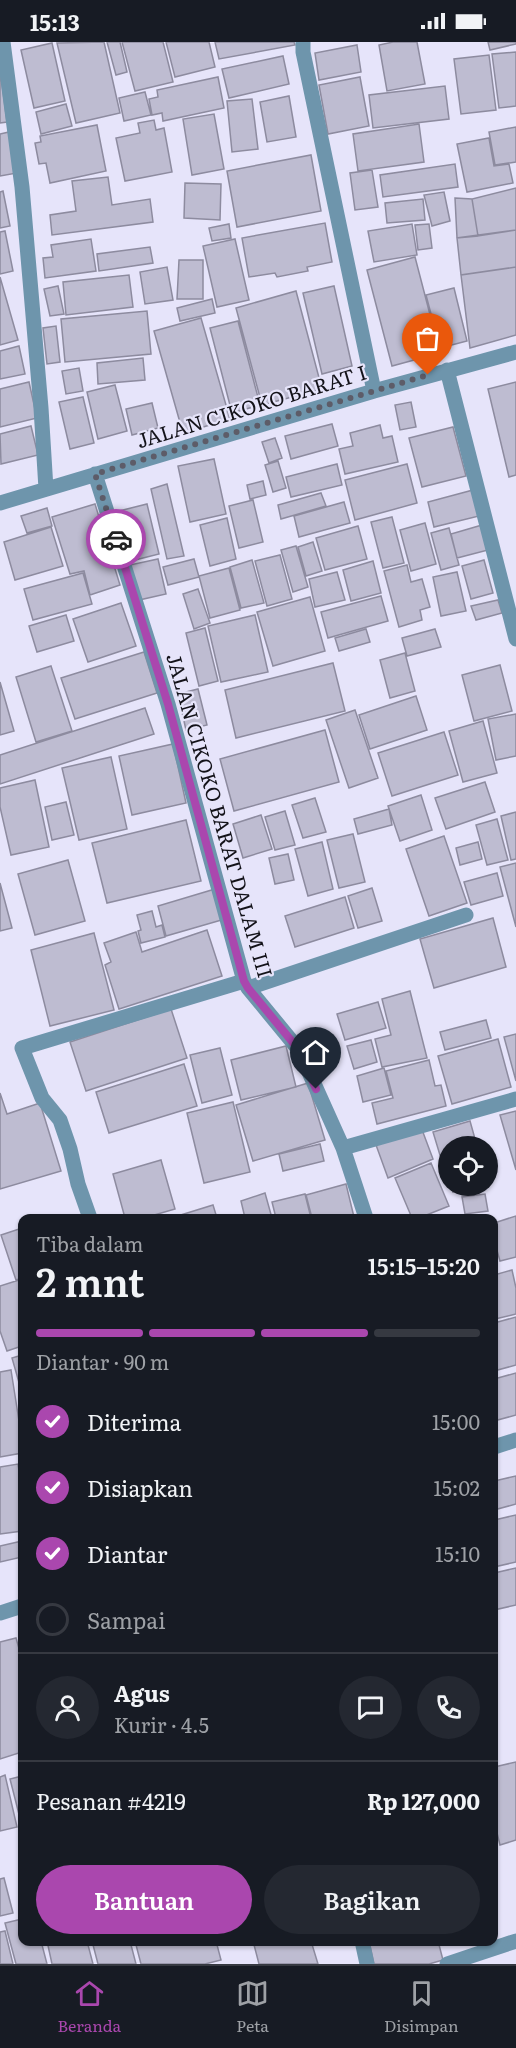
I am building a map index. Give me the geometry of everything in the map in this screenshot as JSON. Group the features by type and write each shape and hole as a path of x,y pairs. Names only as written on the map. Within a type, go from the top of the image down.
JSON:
{"street":[{"path":"3,42 22,187 46,489"},
{"path":"303,42 303,52 374,391"},
{"name":"JALAN CIKOKO BARAT I","path":"0,503 374,391 516,352"},
{"path":"447,370 516,639"},
{"name":"JALAN CIKOKO BARAT DALAM III","path":"95,474 168,704 246,985 299,1050 343,1148 365,1214"},
{"path":"89,1214 60,1120 42,1098 22,1048 246,985 466,915"},
{"path":"343,1148 516,1099"},
{"path":"498,1447 516,1440"},
{"path":"0,1613 18,1607"},
{"path":"447,1964 516,1941"},
{"path":"363,1946 368,1964"}],"building":[{"path":"104,42 120,113 76,123 57,43"},
{"path":"107,42 120,42 127,72 116,75"},
{"path":"122,42 163,42 173,82 135,91"},
{"path":"166,42 209,42 215,67 175,77"},
{"path":"215,42 294,42 295,45 219,59"},
{"path":"393,42 417,42 425,84 387,91 379,45"},
{"path":"488,42 516,42 516,44 490,50"},
{"path":"52,43 65,101 34,108 21,50"},
{"path":"357,45 361,72 319,80 315,53"},
{"path":"516,52 516,106 499,108 492,54"},
{"path":"489,55 496,110 461,114 454,59"},
{"path":"283,56 289,84 229,98 222,69"},
{"path":"218,77 224,108 163,121 162,113 152,115 149,99 158,97 157,90"},
{"path":"360,77 369,126 328,134 319,85"},
{"path":"0,78 7,122 0,123"},
{"path":"445,86 449,119 373,128 369,95"},
{"path":"145,92 151,115 124,121 119,98"},
{"path":"289,96 296,137 267,142 260,102"},
{"path":"252,99 258,149 232,152 227,101"},
{"path":"66,104 72,126 41,134 36,112"},
{"path":"214,114 224,169 192,175 183,119"},
{"path":"154,120 156,130 164,128 172,172 125,181 116,138 140,133 138,123"},
{"path":"419,124 424,162 358,171 353,134"},
{"path":"97,125 106,171 50,183 46,163 39,164 35,143 41,142 40,136"},
{"path":"516,127 516,162 495,165 489,132"},
{"path":"9,132 17,173 0,176 0,134"},
{"path":"489,138 494,166 509,164 513,183 467,192 457,144"},
{"path":"311,155 321,211 237,227 227,171"},
{"path":"455,164 458,187 383,197 380,175"},
{"path":"372,170 378,207 355,210 350,173"},
{"path":"108,177 112,205 150,199 153,222 52,235 50,215 76,211 72,181"},
{"path":"185,183 221,184 220,220 184,218"},
{"path":"516,188 516,230 478,236 472,199"},
{"path":"3,191 10,226 0,228 0,192"},
{"path":"444,192 450,221 432,226 424,195"},
{"path":"455,198 472,199 478,236 457,238"},
{"path":"423,199 425,220 387,223 385,203"},
{"path":"325,223 332,262 307,267 308,271 277,277 275,273 249,277 242,238"},
{"path":"229,224 231,238 212,241 209,228"},
{"path":"412,224 417,255 374,262 368,231"},
{"path":"429,224 432,248 418,250 415,225"},
{"path":"516,230 516,267 461,275 457,238"},
{"path":"5,231 13,271 0,274 0,232"},
{"path":"91,239 96,271 45,278 43,258 53,257 51,245"},
{"path":"235,239 249,300 217,307 203,246"},
{"path":"150,247 153,263 99,271 97,254"},
{"path":"415,257 440,353 392,366 367,270"},
{"path":"179,260 203,260 203,299 177,299"},
{"path":"167,267 173,300 145,304 140,272"},
{"path":"516,267 516,335 470,348 461,275"},
{"path":"129,275 133,307 66,315 63,282"},
{"path":"0,277 18,340 0,345"},
{"path":"58,286 64,314 50,316 44,289"},
{"path":"334,286 352,366 322,374 303,293"},
{"path":"454,288 467,341 440,348 426,295"},
{"path":"296,291 322,389 262,405 236,308"},
{"path":"212,299 215,313 180,321 177,308"},
{"path":"147,311 151,354 65,362 61,319"},
{"path":"201,318 230,419 183,433 154,331"},
{"path":"238,321 260,405 232,413 210,328"},
{"path":"56,326 60,362 47,364 43,328"},
{"path":"19,346 25,374 0,379 0,351"},
{"path":"143,358 145,380 98,384 97,363"},
{"path":"79,368 83,391 66,394 62,371"},
{"path":"29,382 37,418 0,427 0,389"},
{"path":"516,382 516,475 509,477 488,389"},
{"path":"115,385 127,431 98,439 87,392"},
{"path":"83,397 94,443 70,449 59,402"},
{"path":"411,402 416,427 400,430 395,405"},
{"path":"152,403 158,428 132,435 126,409"},
{"path":"332,424 338,446 291,459 285,436"},
{"path":"380,425 383,438 392,436 398,462 345,474 339,449 353,446 350,433"},
{"path":"31,426 38,455 1,464 0,434"},
{"path":"453,427 466,476 422,487 409,438"},
{"path":"275,438 282,458 269,463 262,442"},
{"path":"214,459 226,514 190,522 178,466"},
{"path":"278,461 286,488 273,492 265,465"},
{"path":"337,464 342,485 291,497 286,477"},
{"path":"407,464 417,503 355,520 345,480"},
{"path":"263,481 266,495 250,499 247,485"},
{"path":"167,484 184,556 167,559 151,489"},
{"path":"473,490 479,516 434,527 428,502"},
{"path":"321,493 326,506 281,519 278,505"},
{"path":"253,500 263,542 239,548 229,506"},
{"path":"344,502 350,523 299,537 294,516"},
{"path":"95,504 120,585 90,595 84,571 70,574 52,517"},
{"path":"147,504 159,554 127,562 115,512"},
{"path":"47,508 52,526 27,533 21,516"},
{"path":"392,517 404,563 383,568 371,522"},
{"path":"227,518 236,559 210,566 200,525"},
{"path":"425,523 436,564 411,571 400,530"},
{"path":"482,525 488,550 457,558 451,534"},
{"path":"358,526 367,559 325,570 316,538"},
{"path":"51,527 63,566 15,580 4,542"},
{"path":"449,528 459,565 441,570 431,533"},
{"path":"313,542 322,571 306,576 298,547"},
{"path":"296,546 308,587 293,592 281,550"},
{"path":"280,555 292,599 267,606 255,561"},
{"path":"158,559 166,594 139,600 130,565"},
{"path":"194,559 199,577 168,585 163,567"},
{"path":"252,560 264,603 241,608 230,567"},
{"path":"484,560 493,593 471,599 462,566"},
{"path":"373,561 381,593 351,601 343,570"},
{"path":"407,565 411,582 422,579 430,607 420,610 422,620 399,627 384,571"},
{"path":"229,568 240,610 210,618 199,576"},
{"path":"337,572 345,600 315,607 309,579"},
{"path":"457,572 466,611 441,616 433,577"},
{"path":"83,573 92,604 33,620 24,589"},
{"path":"198,589 210,623 194,629 183,594"},
{"path":"381,596 388,621 328,638 321,612"},
{"path":"310,597 325,651 273,666 257,612"},
{"path":"498,600 502,613 476,620 471,606"},
{"path":"121,603 136,646 88,662 73,619"},
{"path":"66,615 74,641 37,652 29,626"},
{"path":"255,615 268,672 221,682 208,626"},
{"path":"205,628 218,681 199,686 186,633"},
{"path":"366,629 370,642 339,651 335,638"},
{"path":"435,629 441,647 407,656 402,638"},
{"path":"144,652 157,693 75,719 61,678"},
{"path":"405,653 415,691 390,698 380,660"},
{"path":"333,663 345,711 236,738 225,690"},
{"path":"500,665 512,711 474,721 462,675"},
{"path":"51,666 72,731 36,742 16,677"},
{"path":"0,682 14,731 0,735"},
{"path":"198,689 207,725 186,730 178,694"},
{"path":"416,696 427,730 370,749 359,715"},
{"path":"145,708 154,734 0,784 0,755"},
{"path":"355,710 378,778 349,788 326,720"},
{"path":"516,714 516,756 496,760 488,719"},
{"path":"483,721 497,773 463,782 449,731"},
{"path":"325,730 339,782 234,811 220,759"},
{"path":"444,732 458,775 392,796 378,753"},
{"path":"173,744 186,803 132,815 119,756"},
{"path":"111,757 127,829 79,840 62,768"},
{"path":"35,780 49,847 11,855 0,807 0,788"},
{"path":"485,782 495,812 446,829 435,798"},
{"path":"421,795 432,830 400,841 388,806"},
{"path":"315,798 326,832 303,838 292,805"},
{"path":"66,802 74,835 52,840 45,807"},
{"path":"389,809 392,825 358,834 354,819"},
{"path":"285,811 295,845 275,850 265,817"},
{"path":"516,812 516,859 511,860 501,816"},
{"path":"261,815 272,849 243,858 233,824"},
{"path":"497,819 508,860 487,865 476,825"},
{"path":"186,820 201,881 107,903 92,843"},
{"path":"353,834 365,882 339,888 327,840"},
{"path":"444,836 467,903 429,916 406,849"},
{"path":"322,842 333,889 308,896 295,849"},
{"path":"478,842 482,859 460,865 456,848"},
{"path":"288,854 294,880 275,884 269,858"},
{"path":"68,860 85,921 35,935 18,874"},
{"path":"516,863 516,927 500,867"},
{"path":"497,873 503,896 471,905 464,882"},
{"path":"0,883 12,928 0,931"},
{"path":"372,888 382,921 358,928 348,896"},
{"path":"215,889 225,919 166,936 158,906"},
{"path":"345,897 354,928 295,947 285,916"},
{"path":"152,911 156,927 162,925 165,937 141,943 138,931 141,930 137,915"},
{"path":"493,918 506,967 434,988 420,939"},
{"path":"207,930 222,976 119,1009 105,965 111,962 104,943 136,932 142,952"},
{"path":"94,933 114,1010 50,1026 31,950"},
{"path":"410,991 427,1058 382,1067 375,1039 391,1035 382,999"},
{"path":"378,1002 386,1028 345,1040 337,1014"},
{"path":"171,1009 187,1058 86,1091 70,1042"},
{"path":"486,1020 491,1038 445,1050 440,1032"},
{"path":"516,1034 516,1081 504,1037"},
{"path":"498,1039 511,1087 452,1104 438,1056"},
{"path":"371,1040 377,1062 354,1069 347,1046"},
{"path":"286,1046 296,1087 241,1100 231,1060"},
{"path":"220,1048 232,1095 202,1103 190,1055"},
{"path":"429,1060 435,1086 441,1085 446,1106 377,1124 372,1103 393,1098 386,1071"},
{"path":"184,1064 197,1106 109,1133 96,1092"},
{"path":"384,1068 391,1095 363,1102 357,1076"},
{"path":"308,1083 325,1140 253,1161 236,1105"},
{"path":"0,1093 7,1114 40,1103 61,1171 0,1189"},
{"path":"233,1102 250,1172 204,1183 187,1113"},
{"path":"516,1111 516,1170 500,1115"},
{"path":"470,1121 474,1136 438,1136 438,1149 433,1132"},
{"path":"421,1127 433,1159 388,1178 376,1145"},
{"path":"320,1144 324,1161 283,1171 279,1154"},
{"path":"161,1160 175,1209 158,1214 124,1214 113,1174"},
{"path":"431,1163 438,1180 438,1196 445,1196 449,1206 429,1214 410,1214 395,1178"},
{"path":"346,1184 353,1214 311,1214 306,1195"},
{"path":"265,1193 271,1214 244,1214 241,1201"},
{"path":"305,1194 310,1214 275,1214 272,1202"},
{"path":"485,1196 488,1211 465,1214 462,1197"},
{"path":"213,1205 216,1214 184,1214"},
{"path":"516,1216 516,1257 500,1261 498,1222"},
{"path":"18,1229 18,1279 16,1280 1,1235"},
{"path":"512,1270 516,1288 516,1314 498,1318 498,1274"},
{"path":"18,1280 18,1347 7,1351 0,1331 0,1286"},
{"path":"516,1317 516,1365 498,1370 498,1322"},
{"path":"18,1356 18,1379 12,1358"},
{"path":"11,1370 18,1415 18,1454 0,1457 0,1372"},
{"path":"516,1373 516,1415 498,1420 498,1378"},
{"path":"18,1464 18,1532 0,1534 0,1467"},
{"path":"516,1476 516,1504 498,1509 498,1480"},
{"path":"516,1515 516,1562 498,1566 498,1519"},
{"path":"18,1542 18,1558 0,1562 0,1546"},
{"path":"516,1568 516,1605 498,1609 498,1572"},
{"path":"16,1638 18,1645 18,1753 0,1759 0,1642"},
{"path":"516,1762 516,1840 500,1845 498,1837 498,1766"},
{"path":"5,1775 17,1827 0,1831 0,1777"},
{"path":"18,1777 18,1810 10,1779"},
{"path":"4,1878 13,1913 0,1916 0,1879"},
{"path":"18,1920 18,1946 42,1946 47,1964 16,1964 5,1923"},
{"path":"5,1931 13,1964 0,1964 0,1932"},
{"path":"48,1946 88,1946 93,1964 52,1964"},
{"path":"93,1946 131,1946 136,1964 98,1964"},
{"path":"136,1946 217,1946 221,1960 205,1964 141,1964"},
{"path":"254,1946 313,1946 318,1964 259,1964"},
{"path":"370,1946 439,1946 443,1960 429,1964 374,1964"}],"way so far":[{"path":"116,539 95,474 428,375"}],"route":[{"path":"116,539 168,704 244,981 299,1050 316,1089"}]}
